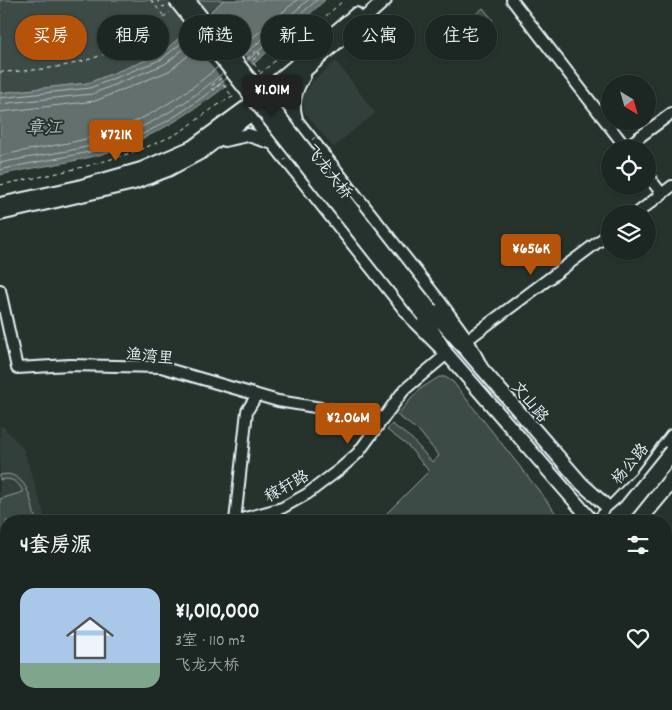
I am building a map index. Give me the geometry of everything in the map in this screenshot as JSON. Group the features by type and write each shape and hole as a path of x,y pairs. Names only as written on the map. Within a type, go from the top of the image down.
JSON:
{"highway":[{"path":"613,515 627,508 672,452"},
{"path":"631,515 657,491 672,471"}],"main road":[{"name":"飞龙大桥","path":"188,0 427,313"},
{"path":"0,214 134,183 186,161 218,142 248,112 274,91 372,0"},
{"path":"274,91 311,67 385,0"},
{"name":"飞龙大桥","path":"170,6 427,313"},
{"path":"297,121 294,110 295,94 311,67"},
{"path":"274,91 467,340 480,365"},
{"path":"248,112 415,322 448,354"},
{"path":"0,204 78,187 158,163 192,147 248,112"},
{"path":"218,142 248,135 274,144"},
{"name":"文山路","path":"427,313 448,354 587,515"},
{"name":"文山路","path":"427,313 480,365 610,515"},
{"name":"杨公路","path":"612,515 672,436"},
{"path":"645,515 672,483"}],"street":[{"path":"512,0 620,140"},
{"path":"637,140 672,113"},
{"path":"656,186 662,194"},
{"path":"648,205 672,186"},
{"path":"467,340 601,240"},
{"name":"渔湾里","path":"0,290 17,368 70,365 161,368 278,401 383,418"},
{"name":"稼轩路","path":"256,515 282,508 307,494 358,453 404,390 448,354"},
{"path":"235,515 247,411 257,395"}],"path":[{"path":"151,0 163,15"},
{"path":"157,0 163,8 170,6"},
{"path":"257,81 261,72 344,0"},
{"path":"251,55 257,50 260,54 252,61 261,72"},
{"path":"0,72 33,71 97,56"},
{"path":"221,78 210,87 213,90 222,83 233,97"},
{"path":"0,185 86,167 141,150 189,127 233,97 242,94"}],"shaded area":[{"path":"0,0 224,0 207,15 179,15 179,39 169,47 169,15 97,15 97,60 147,60 88,83 0,93"},
{"path":"483,8 489,15 475,15"},
{"path":"336,61 375,113 333,147 304,111 302,98 313,81"},
{"path":"439,377 445,377 453,382 556,515 385,515 429,471 408,446 387,430 392,424 412,439 432,462 439,456 420,432 397,415 420,389"},
{"path":"0,426 4,427 24,450 44,515 0,515"},
{"path":"8,474 15,476 21,481 31,500 35,515 0,515 0,499 23,492 14,481 8,479 0,480 0,475"}],"water":[{"name":"章江","path":"224,0 325,0 309,15 261,15 261,58 225,87 170,124 142,139 112,151 0,175 0,93 88,83 146,60 169,60 169,47 179,38 179,60 251,60 251,15 206,15"}],"pier":[{"path":"209,10 213,15 203,15"},
{"path":"207,60 248,60 253,66 228,87"}]}
